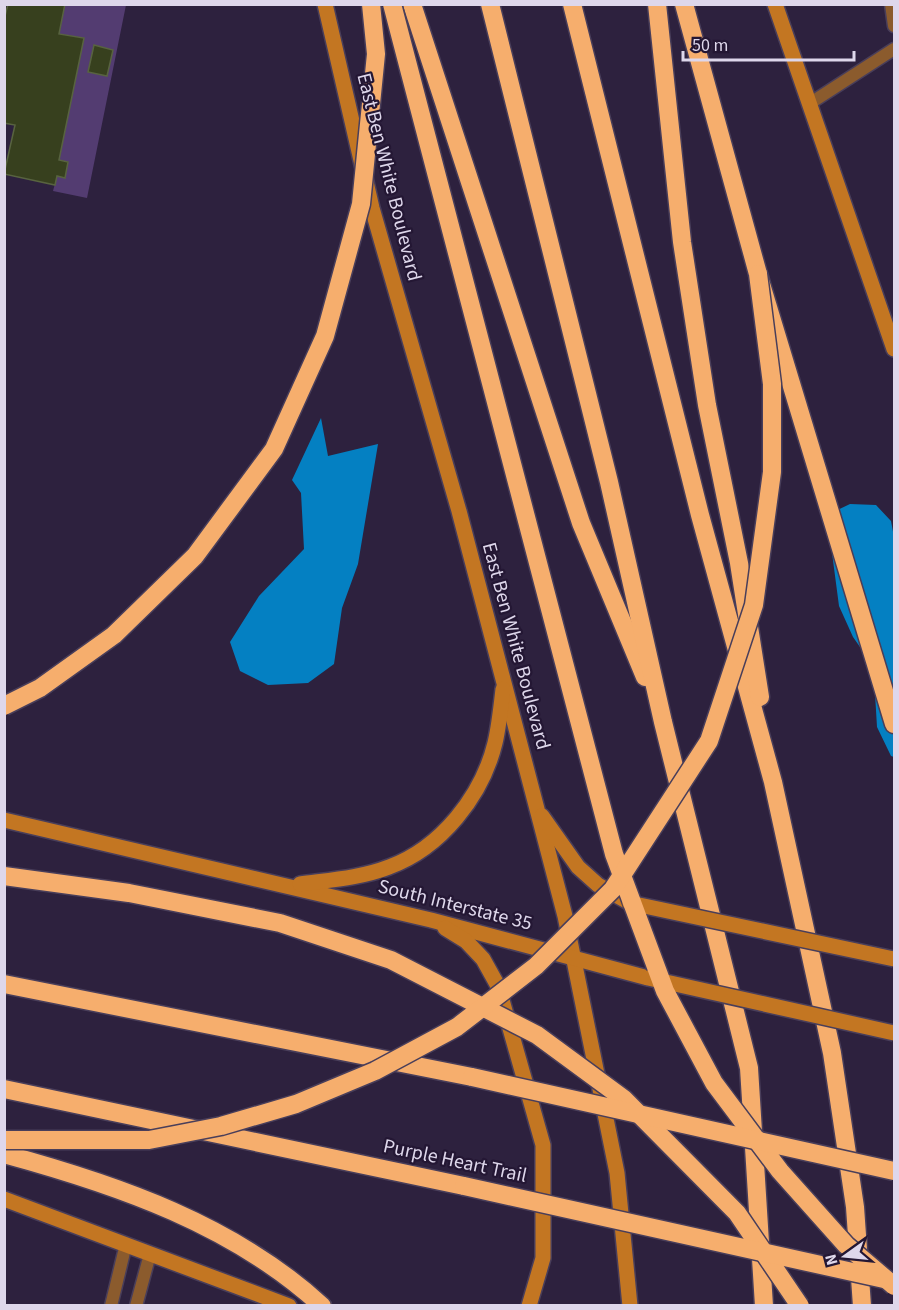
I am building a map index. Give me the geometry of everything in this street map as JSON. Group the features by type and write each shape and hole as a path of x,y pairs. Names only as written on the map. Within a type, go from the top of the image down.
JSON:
{"highway":[{"path":"4,706 40,688 114,635 195,556 274,449 325,336 361,204 376,54 371,4"},
{"path":"392,4 614,854 665,991 714,1083 780,1171 846,1245 894,1284"},
{"path":"412,4 580,523 663,722"},
{"path":"490,4 609,482 663,722 748,1068 764,1305"},
{"path":"572,4 700,515 773,782 832,1053 855,1207 862,1305"},
{"path":"657,4 682,243 705,393 739,563 773,782"},
{"path":"684,4 758,274 894,724"},
{"path":"4,1140 149,1140 221,1126 296,1104 375,1071 457,1027 536,966 613,889 708,741 754,605 771,472 772,384 758,274"},
{"path":"4,876 129,893 279,923 392,960 537,1035 624,1099 736,1212 800,1305"},
{"path":"4,984 472,1077 894,1171"},
{"name":"Purple Heart Trail","path":"4,1089 464,1186 894,1284"},
{"path":"4,1154 78,1174 208,1226 299,1284 322,1305"}],"main road":[{"name":"East Ben White Boulevard","path":"325,4 372,208 459,511 537,808 573,957 617,1173 630,1305"},
{"path":"775,4 894,349"},
{"path":"289,885 350,878 390,867 429,845 452,823 477,791 495,745 504,683"},
{"path":"537,808 578,867 598,885 630,903 894,959"},
{"name":"South Interstate 35","path":"4,820 289,885 648,978 894,1033"},
{"path":"431,920 466,941 483,959 498,986 543,1145 543,1258 529,1305"},
{"path":"4,1199 289,1305"}],"lane":[{"path":"891,4 894,26"},
{"path":"809,104 894,49"},
{"path":"111,1305 126,1244"},
{"path":"136,1305 150,1254"}],"shaded area":[{"path":"65,5 126,5 87,198 53,191 57,176 65,178 68,162 59,160 83,38 59,34"}],"water":[{"path":"321,418 328,456 378,444 358,564 342,608 334,664 308,683 268,685 240,671 230,642 259,596 304,549 301,493 292,480"},
{"path":"850,504 876,505 891,521 894,537 894,757 891,756 877,727 874,677 869,660 853,637 839,606 827,515"}],"building":[{"path":"8,4 65,4 59,34 84,38 59,160 68,162 65,178 57,176 55,185 4,174 15,125 4,123 4,20"},
{"path":"94,45 113,50 107,76 88,72"}]}
